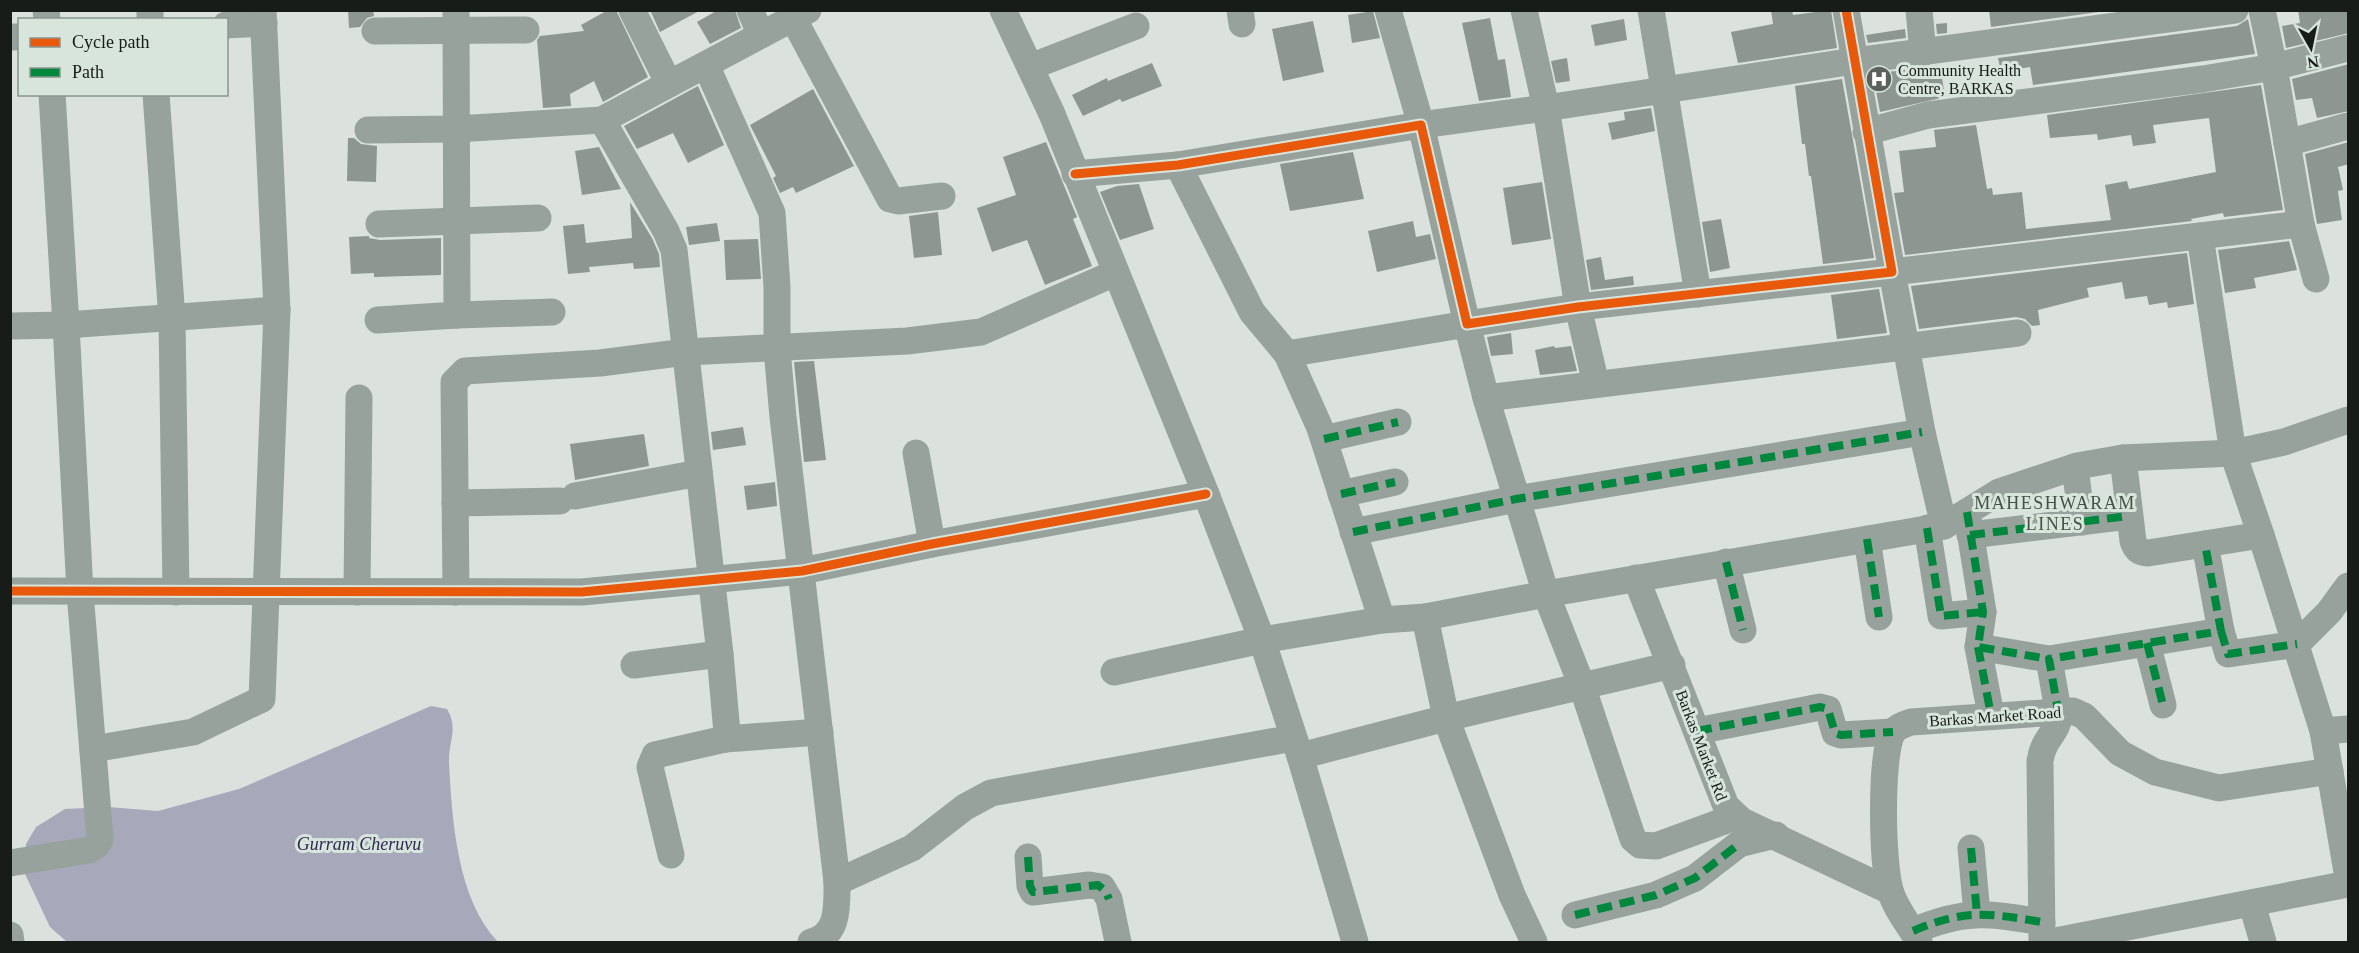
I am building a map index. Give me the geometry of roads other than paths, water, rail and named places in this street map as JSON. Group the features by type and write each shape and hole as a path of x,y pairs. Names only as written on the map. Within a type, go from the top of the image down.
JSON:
{"street":[{"path":"632,10 669,84"},
{"path":"1003,10 1030,67 1075,174 1206,494 1262,640 1297,747 1355,942"},
{"path":"1388,10 1421,125 1486,398 1546,594 1582,686 1633,839 1640,845 1656,846 1735,817"},
{"path":"1524,10 1546,108 1578,307 1596,384"},
{"path":"1651,10 1698,294"},
{"path":"1846,10 1866,132 1922,432 1935,527 1941,616 1983,612"},
{"path":"1919,10 1923,53"},
{"path":"1075,174 1178,165 1421,125 1665,91 1854,61 1923,53 2099,19 2235,10"},
{"path":"2262,10 2301,224 2316,279"},
{"path":"368,130 456,129 602,120 706,65 755,22 801,14 890,199 898,201 942,196"},
{"path":"93,749 193,732 262,699 268,592 277,310 264,17 228,25"},
{"path":"375,32 456,21 526,30"},
{"path":"456,21 457,315"},
{"path":"1030,67 1136,26"},
{"path":"1866,132 1928,116 2203,79 2274,67 2349,48"},
{"path":"706,65 772,213 777,286 777,349 837,882 837,910 832,927 824,939 811,942"},
{"path":"10,863 89,850 97,845 100,839 80,592 52,96"},
{"path":"156,96 172,319 176,592"},
{"path":"602,120 666,231 674,250 713,580 727,733 725,740"},
{"path":"2288,143 2349,126"},
{"path":"1178,165 1252,312 1287,354 1324,439 1382,620"},
{"path":"379,224 538,218"},
{"path":"1287,354 1578,307 2301,224"},
{"path":"2200,236 2233,453 2297,644 2336,730 2330,771 2349,878"},
{"path":"456,592 454,382 459,374 465,371 600,363 686,352 777,349 907,340 981,332 1114,273"},
{"path":"10,326 172,319 277,310"},
{"path":"378,320 552,312"},
{"path":"1486,398 2018,333"},
{"path":"357,592 359,398"},
{"path":"1969,523 1999,492 2075,467 2123,458 2233,453 2284,442 2349,420"},
{"path":"1324,439 1398,422"},
{"path":"1353,532 1516,499 1922,432"},
{"path":"916,453 932,544"},
{"path":"2123,458 2133,541 2135,549 2140,552 2148,553 2261,535"},
{"path":"2075,467 2082,522"},
{"path":"455,503 568,498 699,473"},
{"path":"1341,494 1395,482"},
{"path":"10,591 582,592 802,571 932,544 1206,494"},
{"path":"1114,672 1262,640 1382,620 1425,617 1726,562 1935,527 1969,523 2082,522 2129,516"},
{"path":"1969,523 1983,612 1978,647 1991,715"},
{"path":"1867,539 1879,616"},
{"path":"2205,544 2221,631 2228,654 2297,644 2330,612 2349,586"},
{"path":"1726,562 1743,630"},
{"name":"Barkas Market Rd","path":"1636,578 1726,806 1735,817 1890,891"},
{"path":"1425,617 1446,718 1512,895 1534,942"},
{"path":"1978,647 2049,659 2221,631"},
{"path":"2147,643 2163,705"},
{"path":"633,665 720,654"},
{"path":"2044,936 2040,761 2043,744 2059,723 2059,710 2049,659"},
{"path":"837,882 912,848 965,807 991,793 1297,747 1446,718 1672,665"},
{"name":"Barkas Market Road","path":"1697,731 1820,707 1830,712 1835,733 1841,735 1893,732 1911,722 2059,710 2073,711 2084,716 2120,753 2155,772 2218,788 2330,771"},
{"path":"671,855 650,767 655,755 725,740 820,732"},
{"path":"1893,732 1884,786 1883,835 1890,891 1916,937 1946,917 1977,914 2044,936 2106,937 2349,884"},
{"path":"1575,915 1656,895 1695,878 1739,844 1776,835"},
{"path":"1971,848 1977,914"},
{"path":"1028,857 1030,886 1033,892 1089,885 1102,887 1109,899 1118,942"},
{"path":"2252,904 2263,942"},
{"path":"10,934 11,942"}],"water":[{"name":"Gurram Cheruvu","path":"431,706 447,709 452,723 449,755 450,785 459,858 473,904 484,924 498,942 67,942 50,927 25,874 26,844 36,827 65,809 108,807 158,811 239,789"}],"place":[{"name":"Community Health Centre, BARKAS","path":"1879,79"}],"district":[{"name":"MAHESHWARAM LINES","path":"2055,513"}]}
